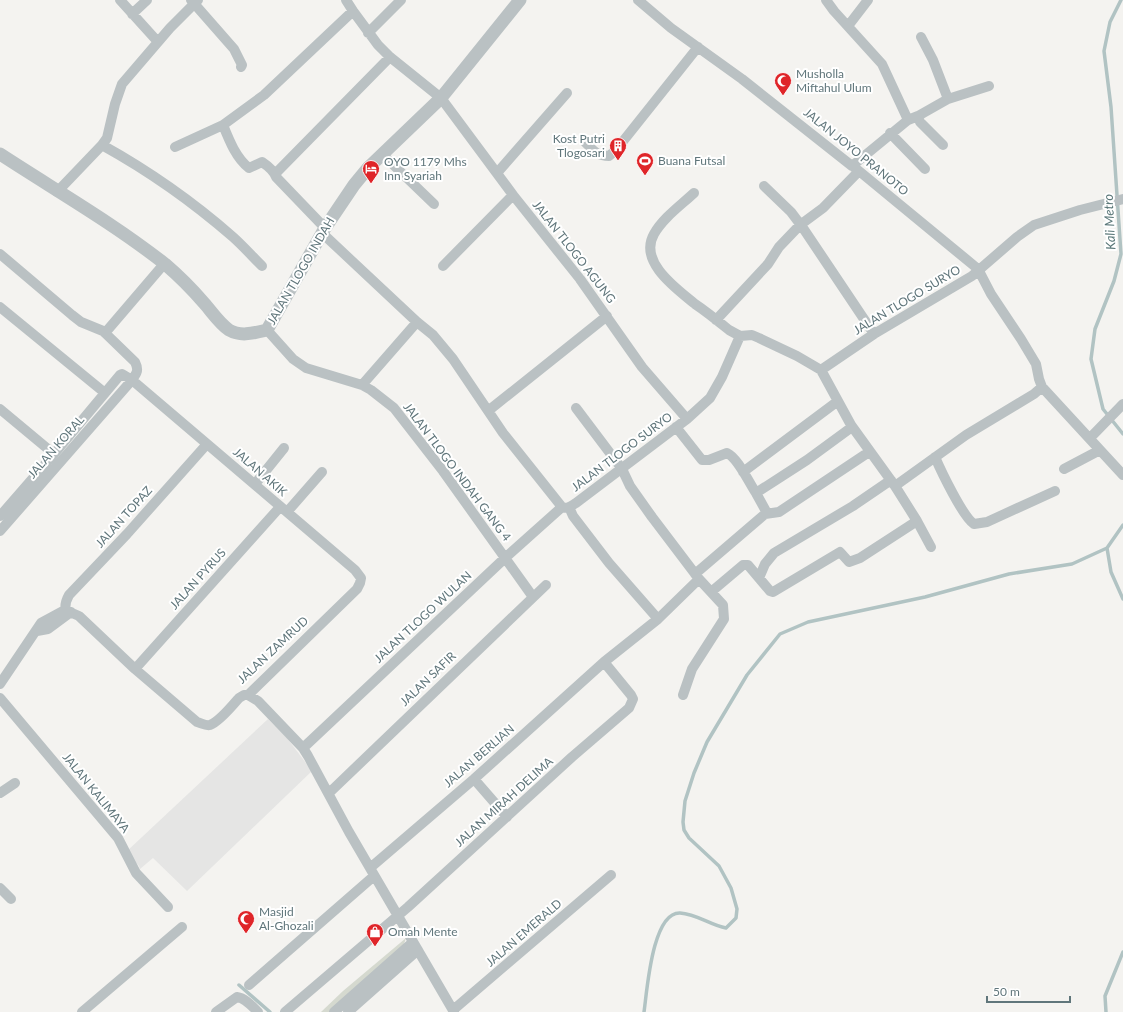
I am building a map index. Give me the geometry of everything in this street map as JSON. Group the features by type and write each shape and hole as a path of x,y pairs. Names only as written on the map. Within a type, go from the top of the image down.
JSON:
{"street":[{"path":"120,0 158,42"},
{"path":"132,14 147,0"},
{"name":"JALAN TLOGO AGUNG","path":"346,0 378,45 390,57 441,98 513,195 580,278 642,367 687,419"},
{"path":"368,33 401,0"},
{"name":"JALAN TLOGO INDAH","path":"0,154 57,192 102,219 164,264 182,279 229,330 239,334 247,334 267,330 324,230 354,185 382,154 441,98 520,0"},
{"name":"JALAN JOYO PRANOTO","path":"638,0 671,28 758,91 978,269"},
{"path":"826,0 834,11 882,64 913,118 920,122 943,145"},
{"path":"848,26 868,0"},
{"path":"57,192 102,146 107,138 115,104 122,84 194,1 234,50 241,67"},
{"path":"175,147 223,125 264,95 353,11"},
{"path":"921,37 933,60 948,99"},
{"path":"585,142 597,154 601,156 609,156 616,150 698,47"},
{"path":"276,173 390,57"},
{"path":"716,320 768,264 779,247 800,225 823,208 855,168 890,134 913,118 948,99 989,86"},
{"path":"497,173 567,92"},
{"path":"223,125 232,146 246,165 249,168 262,162 276,173 276,177 324,230 417,322 433,335 453,359 488,411 535,474 566,507 609,563 658,619"},
{"path":"890,134 924,168"},
{"path":"102,146 140,168 183,197 234,238 262,266"},
{"path":"382,154 434,204"},
{"path":"764,186 791,212 813,242 874,334"},
{"path":"694,193 664,220 653,235 650,244 651,253 654,263 660,273 672,286 716,320 740,336 752,335 797,356 821,370 852,427 893,483 918,521 931,547"},
{"path":"443,266 513,195"},
{"name":"JALAN TLOGO SURYO","path":"821,370 874,334 972,276 978,269 1034,225 1123,199"},
{"path":"0,254 72,316 81,322 99,328 135,362 138,368 132,380 122,374 120,375 0,516"},
{"path":"105,333 164,264"},
{"path":"978,269 1036,364 1042,387 1120,472"},
{"path":"0,307 105,394"},
{"path":"488,411 607,316"},
{"path":"362,385 417,322"},
{"name":"JALAN TLOGO INDAH GANG 4","path":"267,330 293,359 306,368 362,385 394,408 443,471 533,597"},
{"name":"JALAN TLOGO SURYO","path":"566,507 622,469 676,428 710,398 722,377 740,336"},
{"name":"JALAN AKIK","path":"132,380 355,570 361,578 357,588"},
{"name":"JALAN KORAL","path":"0,531 132,380"},
{"path":"759,578 765,564 774,553 935,457 966,435 1034,394 1042,387"},
{"path":"743,472 838,401"},
{"path":"1090,438 1122,405"},
{"path":"576,408 622,469 630,486 697,576 723,605 724,619 692,669 683,695"},
{"path":"0,409 54,454"},
{"path":"756,493 807,460 852,427"},
{"path":"676,428 702,460 709,460 727,453 729,454 743,472 767,513 779,512 869,452"},
{"name":"JALAN TOPAZ","path":"67,612 65,604 70,595 127,534 207,444"},
{"path":"255,484 284,448"},
{"path":"1064,469 1100,450"},
{"path":"935,457 968,518 974,524 987,522 1055,491"},
{"name":"JALAN PYRUS","path":"135,669 283,510 322,472"},
{"name":"JALAN TLOGO WULAN","path":"303,748 505,558 566,507"},
{"name":"JALAN BERLIAN","path":"249,985 604,662 658,619 697,576 767,513"},
{"path":"711,592 743,565 748,565 770,591 773,592 840,552 849,562 860,558 918,521"},
{"name":"JALAN SAFIR","path":"329,793 546,585"},
{"name":"JALAN ZAMRUD","path":"135,669 197,722 204,725 210,725 216,722 239,698 244,695 248,695 357,588"},
{"path":"1,682 42,622 67,612 78,616 135,669"},
{"name":"JALAN MIRAH DELIMA","path":"284,1012 398,916 629,708 633,700 631,695 604,662"},
{"path":"248,695 258,701 303,748 349,832 454,1011"},
{"name":"JALAN KALIMAYA","path":"0,698 118,838 136,873 168,907"},
{"path":"474,779 507,817"},
{"path":"0,793 15,783"},
{"name":"JALAN EMERALD","path":"454,1011 611,875"},
{"path":"0,888 11,899"},
{"path":"82,1012 182,927"},
{"path":"334,1012 416,946"},
{"path":"348,1012 416,946"},
{"path":"216,1012 237,997 241,997 258,1012"}],"shaded area":[{"path":"268,719 287,738 312,771 187,891 153,858 140,869 126,852"},
{"path":"406,938 403,947 330,1012 321,1012 343,991"}],"waterway":[{"name":"Kali Metro","path":"1121,0 1110,22 1104,51 1111,107 1121,254 1114,281 1095,329 1091,359 1103,409 1123,434"},
{"name":"Kali Metro","path":"1123,525 1107,548 1111,572 1123,599"},
{"path":"644,1012 649,972 657,939 663,925 671,916 680,913 686,914 726,928 736,918 737,909 731,888 719,866 689,838 684,830 683,822 685,801 694,773 707,742 747,675 780,634 808,622 925,597 1009,574 1072,564 1107,548"},
{"name":"Kali Metro","path":"1106,1012 1105,996 1123,952"},
{"path":"239,985 270,1012"}],"place":[{"name":"Musholla Miftahul Ulum","path":"783,96"},
{"name":"Kost Putri Tlogosari","path":"618,161"},
{"name":"Buana Futsal","path":"645,176"},
{"name":"OYO 1179 Mhs Inn Syariah","path":"371,184"},
{"name":"Masjid Al-Ghozali","path":"246,934"},
{"name":"Omah Mente","path":"375,947"}]}
